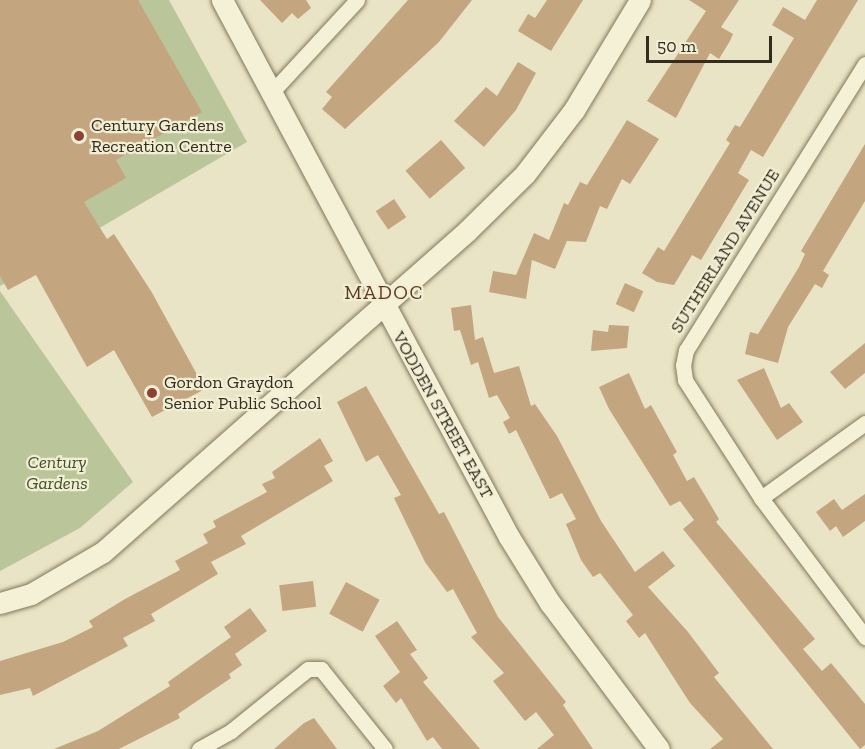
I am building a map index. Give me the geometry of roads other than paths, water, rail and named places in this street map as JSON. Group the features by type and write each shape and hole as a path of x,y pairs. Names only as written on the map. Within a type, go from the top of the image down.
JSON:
{"street":[{"name":"VODDEN STREET EAST","path":"222,0 382,304 515,547 659,749"},
{"path":"270,94 357,0"},
{"path":"0,603 30,594 103,552 525,174 574,110 640,0"},
{"name":"SUTHERLAND AVENUE","path":"865,63 686,350 685,380 761,498 865,638"},
{"path":"761,498 865,423"},
{"path":"199,749 308,669 321,669 385,749"}],"place":[{"name":"Century Gardens Recreation Centre","path":"79,136"},
{"name":"Gordon Graydon Senior Public School","path":"152,393"}],"district":[{"name":"MADOC","path":"384,292"}],"park label":[{"name":"Century Gardens","path":"57,473"}]}
